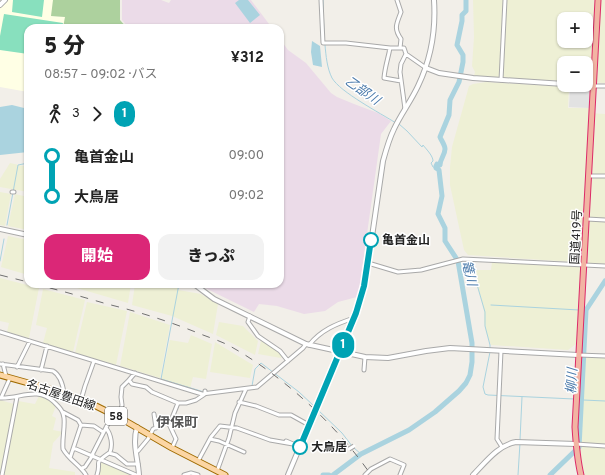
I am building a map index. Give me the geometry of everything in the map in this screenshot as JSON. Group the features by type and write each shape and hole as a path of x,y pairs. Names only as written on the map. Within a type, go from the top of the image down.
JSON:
{"highway":[{"name":"国道419号","path":"581,475 577,446 580,355 598,0"}],"main road":[{"name":"名古屋豊田線","path":"0,375 64,393 113,414 172,448 225,475"}],"street":[{"path":"0,5 5,0"},
{"path":"321,0 323,43 404,48 406,54 426,68 439,73 468,78 557,84"},
{"path":"397,0 402,12 396,25 396,32 401,39 400,48"},
{"path":"288,475 362,296 383,161 390,137 396,124 414,95 426,68 434,29 434,0"},
{"path":"501,80 505,0"},
{"path":"390,48 385,62 384,78 401,81"},
{"path":"405,108 401,81 401,64 406,54"},
{"path":"594,86 605,86"},
{"path":"589,176 605,176"},
{"path":"587,219 605,220"},
{"path":"0,230 24,234"},
{"path":"368,263 398,272 421,270 463,259 605,266"},
{"path":"199,288 214,299 307,344 365,357 388,358 442,349 605,356"},
{"path":"250,316 248,322 254,332 262,340 270,343 280,351 288,361"},
{"path":"0,332 135,373 205,392 257,387 317,335 327,329 354,318"},
{"path":"18,367 30,341"},
{"path":"41,370 47,346"},
{"path":"501,351 497,439 502,447"},
{"path":"364,370 365,357"},
{"path":"81,400 94,361"},
{"path":"2,364 53,371 56,373 62,384 64,393"},
{"path":"2,364 8,378 0,398 34,394 46,396 60,407 63,412 63,449 70,458 82,468 86,475"},
{"path":"119,417 122,405 122,388 135,373"},
{"path":"129,380 132,384 146,388 178,403 186,403 196,400 205,392"},
{"path":"46,396 48,389"},
{"path":"217,471 227,444 239,402 246,389"},
{"path":"2,475 16,397"},
{"path":"239,402 256,406 279,415 291,415 309,425"},
{"path":"136,452 153,429 168,422 172,418 178,403"},
{"path":"63,412 78,420 80,425 70,458"},
{"path":"82,468 85,467 92,455 113,414"},
{"path":"154,414 156,428"},
{"path":"168,422 176,439 172,448"},
{"path":"80,425 94,426 103,432"},
{"path":"198,461 210,439 220,426 231,427 270,440 293,444"},
{"path":"97,475 98,461 110,452 112,443 110,433 106,428"},
{"path":"73,449 92,455 138,475 134,438 137,428"},
{"path":"210,439 220,441 244,452"},
{"path":"286,441 300,447"},
{"path":"473,475 508,443 516,442 577,446 605,446"},
{"path":"349,449 354,446"},
{"path":"110,452 118,456 127,464 138,464"},
{"path":"365,475 371,469 390,459 404,465 400,475"},
{"path":"184,475 191,473 198,475"}],"shaded area":[{"path":"0,0 53,0 52,16 65,17 64,24 24,24 24,91 0,87"},
{"path":"122,0 161,0 169,3 171,0 251,0 269,24 126,24 122,20"},
{"path":"473,0 605,0 605,83 593,82 593,56 557,56 557,81 474,76 475,72 472,66 474,37"},
{"path":"284,44 288,50 306,63 331,93 337,97 378,113 391,121 381,134 357,297 338,302 325,311 304,314 277,306 259,304 254,312 205,288 284,288"},
{"path":"486,82 557,86 557,92 569,92 568,108 590,108 590,113 605,114 605,264 468,255 464,250 450,185 450,167 452,147 469,86"},
{"path":"570,92 590,92 589,108 569,107"},
{"path":"10,163 24,166 24,191 0,187 0,179"},
{"path":"0,192 11,194 5,226 0,225"},
{"path":"15,194 24,196 24,229 8,226"},
{"path":"8,236 24,239 24,274 1,267"},
{"path":"492,262 580,266 582,268 576,344 568,350 491,345 486,332 484,311 473,270 491,270"},
{"path":"0,278 24,284 24,288 39,288 29,338 7,332 9,323 0,321"},
{"path":"77,288 130,288 128,303"},
{"path":"134,288 178,288 178,290 201,294 218,304 213,334 172,316 132,305"},
{"path":"43,289 85,300 73,352 43,343 47,328 36,325"},
{"path":"87,302 127,311 116,365 75,353"},
{"path":"130,312 170,325 160,378 120,366"},
{"path":"219,322 243,326 258,341 255,355 216,335"},
{"path":"191,335 212,344 206,379 193,377 190,388 161,379 170,340 188,343"},
{"path":"261,341 268,344 282,355 281,358 258,354"},
{"path":"215,342 253,365 250,378 210,372"},
{"path":"585,357 605,358 605,475 585,475 581,460 580,446"},
{"path":"39,396 46,397 56,406 52,416 56,418 53,430 63,432 53,443 49,468 75,472 75,475 4,475 18,401 35,404"},
{"path":"0,400 14,404 0,475"},
{"path":"99,461 132,475 99,475"}],"green space":[{"path":"13,0 44,0 42,17 12,12"},
{"path":"53,0 120,0 120,20 124,24 64,24 65,17 51,16"},
{"path":"4,14 63,23 24,24 24,53 0,50 0,36"}],"water":[{"path":"239,0 248,0 260,15 250,23 235,3"},
{"path":"312,41 320,46 322,67 313,65 311,52"},
{"path":"12,105 24,108 24,152 0,155 0,107"}],"waterway":[{"name":"乙部川","path":"323,0 324,37"},
{"name":"篭川","path":"333,475 361,454 409,430 435,412 459,391 466,383 470,375 472,343 458,261 445,241 445,228 438,214 442,196 439,170 436,168 437,164 440,165 445,151 440,137 449,115 450,100 459,82 463,62 463,55 457,45 462,15 466,11 466,0"},
{"name":"乙部川","path":"325,45 329,70 336,84 352,96 396,123"},
{"name":"乙部川","path":"399,124 430,153 433,161 431,163 433,167 436,168"},
{"path":"7,225 18,165 24,164"},
{"path":"0,261 4,239"},
{"path":"471,264 485,312 485,326 490,349"},
{"name":"柳川","path":"550,475 579,447 586,310 605,281"},
{"path":"178,288 161,379 204,392"},
{"path":"491,305 579,310"},
{"path":"490,352 483,387 485,394 574,399"},
{"path":"252,386 255,369 261,363 299,392 315,407"},
{"path":"217,391 245,387"},
{"path":"520,440 522,397"},
{"path":"583,400 605,401"},
{"path":"317,409 342,433 352,446"},
{"path":"518,475 520,443"},
{"path":"354,448 361,454"},
{"name":"篭川","path":"323,475 329,475"}],"railway":[{"path":"0,275 24,281"},
{"path":"50,288 131,310 191,330 228,345 268,371 307,402 342,438 371,475"}],"bus line":[{"name":"1","path":"300,447 362,296 371,240"}],"place":[{"name":"亀首金山","path":"371,240"},
{"name":"大鳥居","path":"300,447"}],"district":[{"name":"伊保町","path":"177,422"}]}
